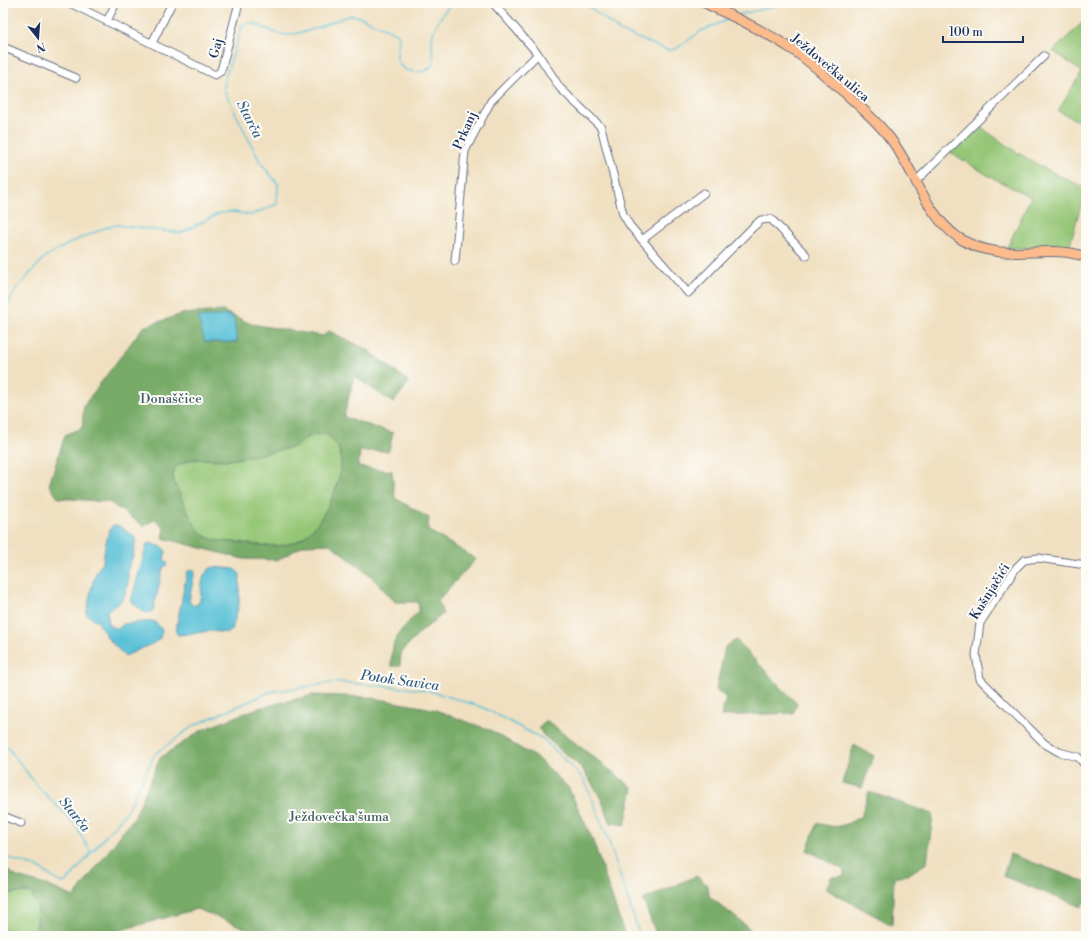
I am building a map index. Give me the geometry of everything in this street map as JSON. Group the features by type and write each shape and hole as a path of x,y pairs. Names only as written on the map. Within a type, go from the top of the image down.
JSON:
{"main road":[{"name":"Ježdovečka ulica","path":"705,3 774,38 800,54 861,108 892,140 926,200 938,217 952,232 970,243 1000,253 1067,253 1086,257"}],"street":[{"path":"107,21 116,3"},
{"path":"152,43 172,3"},
{"name":"Gaj","path":"72,4 212,74 217,74 222,67 239,3"},
{"path":"493,3 538,54 560,88 600,127 623,214 630,226 688,293 761,220 771,219 806,255"},
{"path":"3,47 76,78"},
{"name":"Prkanj","path":"455,261 465,151 491,101 538,54"},
{"path":"916,181 1044,56"},
{"path":"642,240 704,193"},
{"name":"Kušnjačići","path":"1086,565 1038,558 1024,560 1016,568 980,623 976,655 980,679 1045,744 1059,752 1078,757 1086,766"},
{"path":"3,816 21,823"}],"green space":[{"path":"1084,21 1086,22 1086,125 1058,111 1082,72 1053,51"},
{"path":"979,125 1004,144 1030,160 1057,175 1086,188 1086,206 1081,205 1069,248 1007,248 1031,197 989,176 950,152"},
{"name":"Donaščice","path":"223,311 251,324 323,336 329,331 368,350 409,382 393,403 354,376 344,417 393,433 389,451 360,451 358,467 392,471 395,498 429,518 428,530 476,559 438,600 443,614 423,630 401,652 400,666 391,666 393,647 398,635 419,611 418,602 395,602 370,575 330,544 304,545 278,560 243,559 163,538 164,527 155,519 144,526 109,502 58,498 49,485 65,435 82,428 84,405 143,327 182,314","holes":["230,316 234,320 237,342 205,342","317,434 326,434 337,445 341,460 340,472 337,484 326,510 312,530 304,537 288,544 271,546 211,539 199,531 174,483 173,474 176,466 193,459 230,460 294,447 308,437"]},
{"path":"317,434 326,434 337,445 341,460 340,472 337,484 326,510 312,530 304,537 288,544 271,546 211,539 203,535 195,526 174,483 173,474 176,466 193,459 230,460 294,447 308,437"},
{"path":"736,640 797,704 793,713 721,716 726,698 716,689 725,647"},
{"name":"Ježdovečka šuma","path":"313,695 368,697 433,709 492,731 538,759 568,787 592,838 625,936 265,936 197,909 99,936 36,936 38,909 31,892 11,893 3,890 3,867 17,877 46,885 74,897 135,816 160,758 202,730 258,708"},
{"path":"546,720 633,788 625,825 611,823 600,797 582,768 543,735 539,728"},
{"path":"854,745 874,756 862,788 842,783"},
{"path":"869,792 933,814 927,863 907,875 894,878 892,925 826,889 831,877 844,876 844,870 807,850 817,823 830,826 840,826 855,820 861,816"},
{"path":"1010,854 1086,882 1086,899 1081,907 1003,876"},
{"path":"696,876 708,885 709,896 750,929 745,936 657,936 643,900"},
{"path":"3,890 11,893 31,892 38,909 36,936 3,936"}],"water":[{"path":"227,315 233,317 237,342 205,342 198,318"},
{"path":"113,525 119,526 136,537 133,556 128,568 128,582 124,597 118,604 107,610 109,626 118,629 123,624 154,621 162,630 160,638 154,643 125,656 109,640 98,622 86,614 93,581 103,561 107,537"},
{"path":"150,543 162,547 166,551 164,559 168,564 163,568 153,611 148,613 142,611 131,601 147,544"},
{"path":"214,567 234,569 240,574 239,604 232,630 228,633 211,631 178,635 176,632 177,624 187,573 189,570 195,570 189,601 193,606 199,603 202,582 206,573 209,569"}],"waterway":[{"name":"Starča","path":"3,313 16,289 45,257 72,242 107,227 117,225 181,233 220,213 234,212 251,215 277,204 278,184 260,162 224,90 225,78 243,24 252,23 279,34 289,35 308,31 351,15 360,17 398,34 399,42 397,60 402,67 416,72 425,70 432,65 434,60 432,44 433,33 441,17 452,3"},
{"name":"Starča","path":"584,3 620,31 667,50 676,49 701,31 729,19"},
{"name":"Starča","path":"738,15 787,3"},
{"name":"Potok Savica","path":"3,854 16,861 39,868 63,883 70,878 126,812 155,754 193,726 270,692 337,682 427,690 482,707 543,739 584,779 607,836 640,936"},
{"name":"Starča","path":"3,741 38,787 74,823 91,853"}]}
